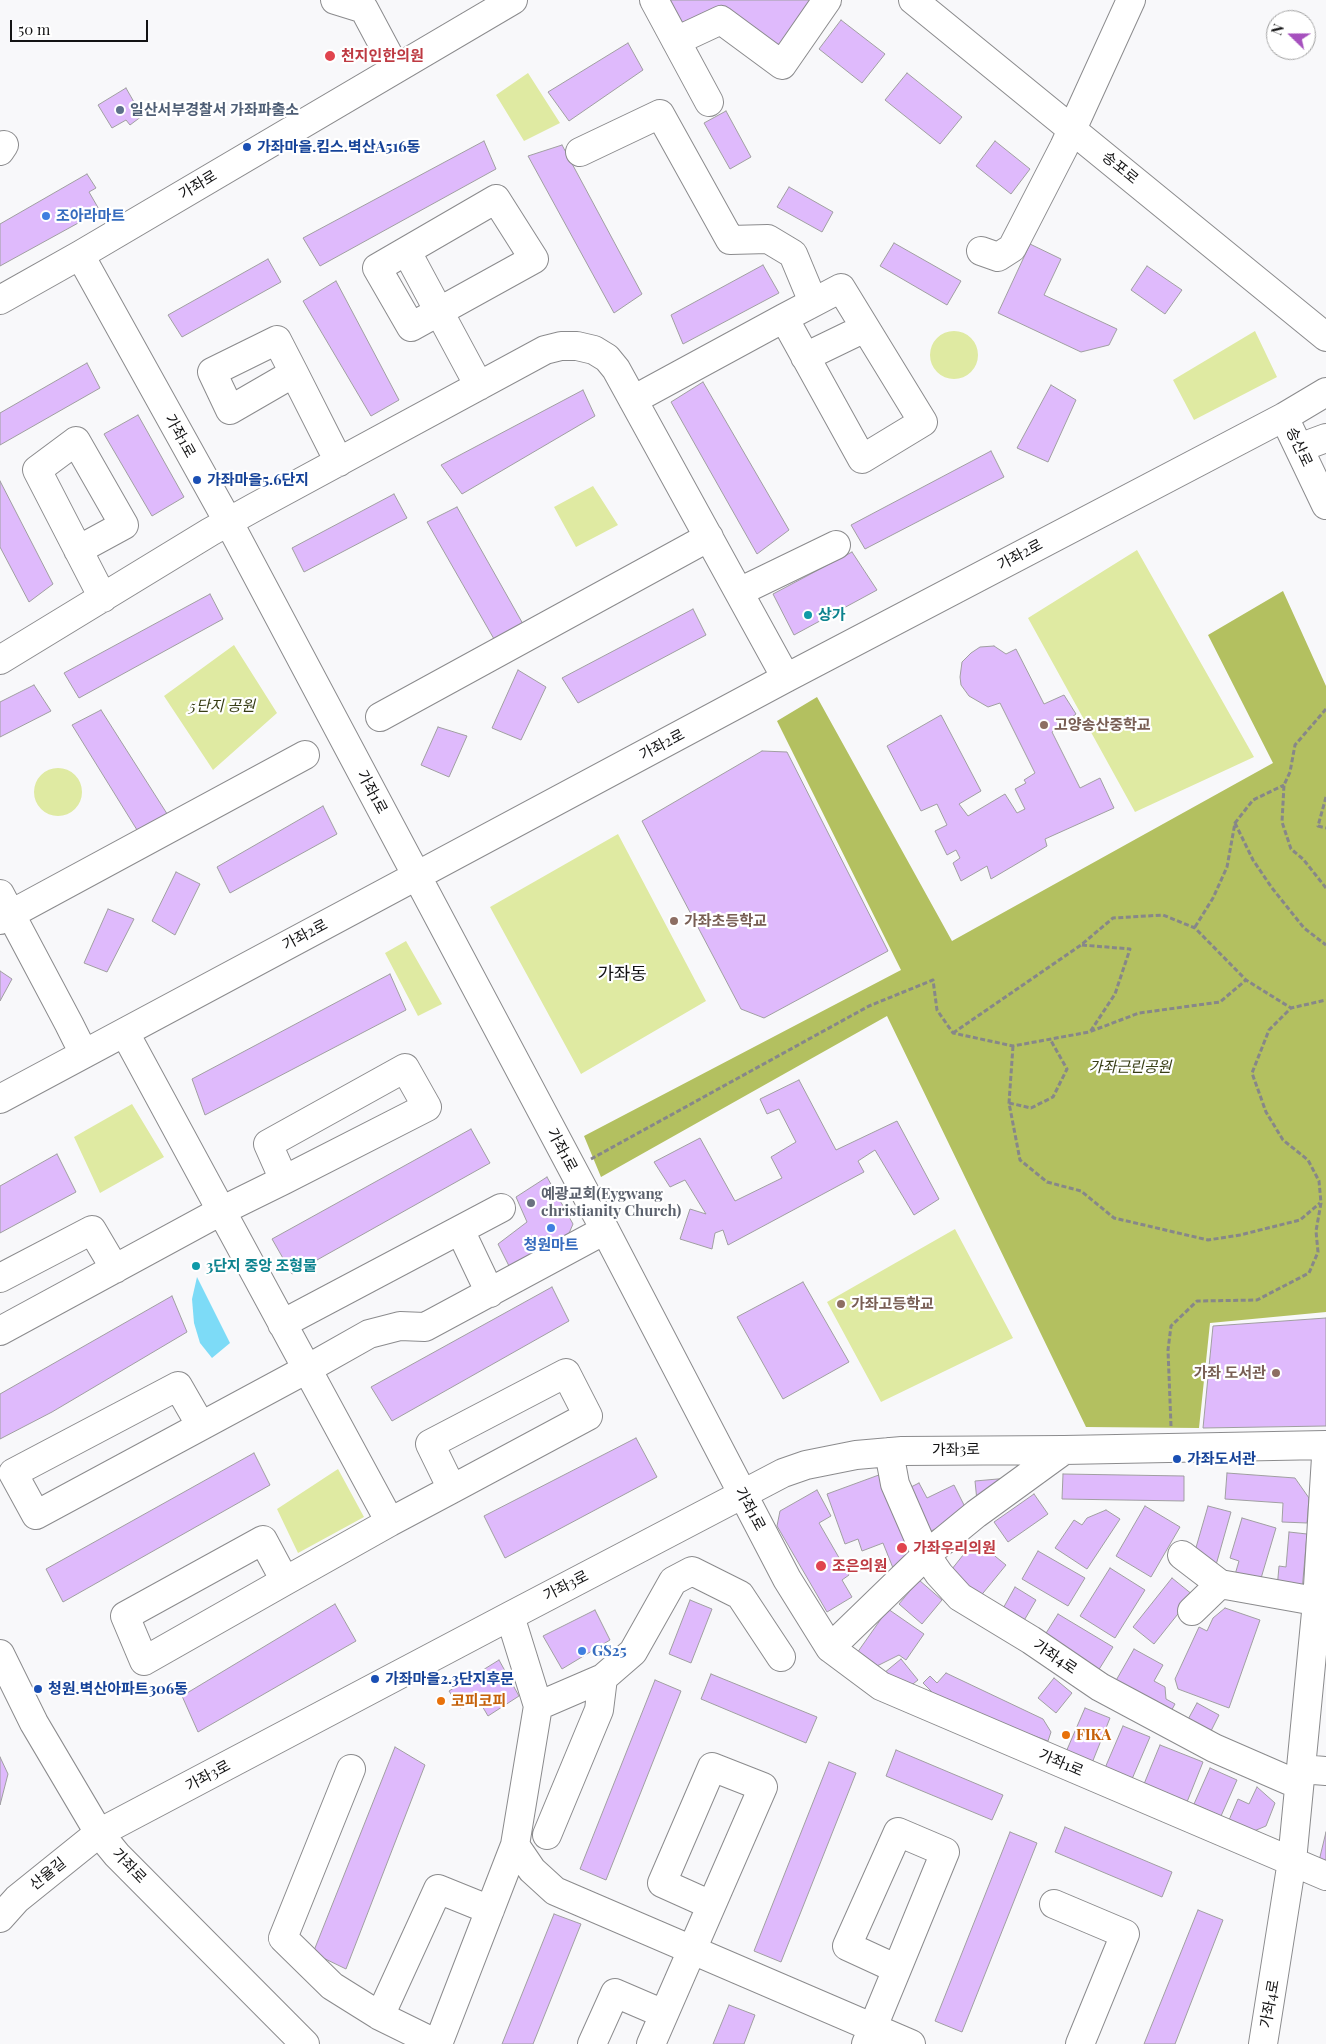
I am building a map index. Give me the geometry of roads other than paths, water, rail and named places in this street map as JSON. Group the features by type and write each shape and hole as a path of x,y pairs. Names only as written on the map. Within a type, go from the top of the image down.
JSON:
{"street":[{"path":"335,0 364,9 396,69"},
{"name":"가좌로","path":"0,300 80,255 513,0"},
{"path":"654,0 709,102"},
{"path":"676,41 721,20 782,65 827,0"},
{"name":"송포로","path":"913,0 1326,337"},
{"path":"981,251 998,257 1012,248 1072,128 1131,0"},
{"path":"580,152 660,114 730,240 768,239 793,254 813,302"},
{"path":"496,199 534,259 439,312 411,327 377,268 496,199"},
{"name":"가좌1로","path":"80,255 228,523 605,1230 742,1495 787,1578 830,1648 881,1686 1326,1876"},
{"path":"633,400 813,302 841,288 923,422 862,458 784,318"},
{"path":"439,312 479,386"},
{"path":"805,357 865,328"},
{"path":"1,657 103,598 210,532 545,350 561,346 577,346 594,350 607,358 616,369 786,678"},
{"path":"294,372 340,462"},
{"name":"가좌2로","path":"0,1100 786,678 1284,417 1326,392"},
{"name":"송산로","path":"1284,417 1326,505"},
{"path":"1299,448 1326,438"},
{"path":"380,717 708,537"},
{"path":"739,592 836,545"},
{"path":"78,550 103,598"},
{"path":"84,1054 69,1024 3,909 305,755"},
{"path":"125,1033 390,1522"},
{"path":"0,1331 221,1211 284,1180 427,1107 405,1068 268,1144 284,1180"},
{"path":"282,1324 501,1208"},
{"path":"0,1278 92,1230 115,1269"},
{"path":"460,1230 490,1293"},
{"path":"200,1426 178,1386 12,1473 36,1515 307,1369 369,1334 400,1326 425,1327 605,1230"},
{"path":"285,1582 263,1540 125,1616 144,1661 285,1582 390,1522 452,1489 588,1416 566,1373 430,1444 452,1489"},
{"name":"가좌3로","path":"99,1833 783,1473 806,1465 856,1455 889,1452 1326,1445"},
{"path":"830,1648 926,1555 976,1514 1064,1450"},
{"name":"가좌4로","path":"889,1452 895,1484 926,1555 939,1574 960,1597 1031,1640 1100,1687 1214,1748 1309,1775"},
{"name":"가좌4로","path":"1262,2044 1292,1861 1309,1775 1322,1603 1326,1457"},
{"path":"1182,1555 1220,1584 1322,1603"},
{"path":"538,1706 603,1678 633,1652 673,1581 692,1571 740,1595 781,1657"},
{"path":"1192,1611 1220,1584"},
{"path":"350,1769 283,1938 332,1986 380,2016 438,2044 515,1845 538,1706 510,1616"},
{"name":"가좌로","path":"0,1654 34,1723 99,1833 124,1862 305,2044"},
{"path":"547,1835 599,1710 603,1678"},
{"path":"651,2044 763,1787 712,1767 662,1883 711,1905"},
{"path":"869,2036 897,1969 945,1852 898,1832 847,1946 897,1969"},
{"name":"산율길","path":"0,1918 17,1899 99,1833"},
{"path":"515,1845 532,1870 555,1891 692,1950 869,2036 911,2044"},
{"path":"380,2016 438,1889 490,1910"},
{"path":"1054,1904 1125,1934 1080,2044"},
{"path":"592,2044 614,1992 664,2014"}],"water":[{"path":"197,1277 230,1343 212,1358 200,1343 194,1323 192,1299"}],"place":[{"name":"천지인한의원","path":"330,56"},
{"name":"일산서부경찰서 가좌파출소","path":"120,110"},
{"name":"가좌마을.킴스.벽산A516동","path":"247,147"},
{"name":"조아라마트","path":"46,216"},
{"name":"가좌마을5.6단지","path":"197,480"},
{"name":"상가","path":"808,615"},
{"name":"고양송산중학교","path":"1044,725"},
{"name":"가좌초등학교","path":"674,921"},
{"name":"예광교회(Eygwang christianity Church)","path":"531,1203"},
{"name":"청원마트","path":"551,1228"},
{"name":"3단지 중앙 조형물","path":"196,1266"},
{"name":"가좌고등학교","path":"841,1304"},
{"name":"가좌 도서관","path":"1276,1373"},
{"name":"가좌도서관","path":"1177,1459"},
{"name":"가좌우리의원","path":"902,1548"},
{"name":"조은의원","path":"821,1566"},
{"name":"GS25","path":"582,1651"},
{"name":"가좌마을2.3단지후문","path":"375,1679"},
{"name":"청원.벽산아파트306동","path":"38,1689"},
{"name":"코피코피","path":"441,1701"},
{"name":"FIKA","path":"1066,1735"}],"district":[{"name":"가좌동","path":"622,974"}],"park label":[{"name":"5단지 공원","path":"222,706"},
{"name":"가좌근린공원","path":"1130,1067"}]}
